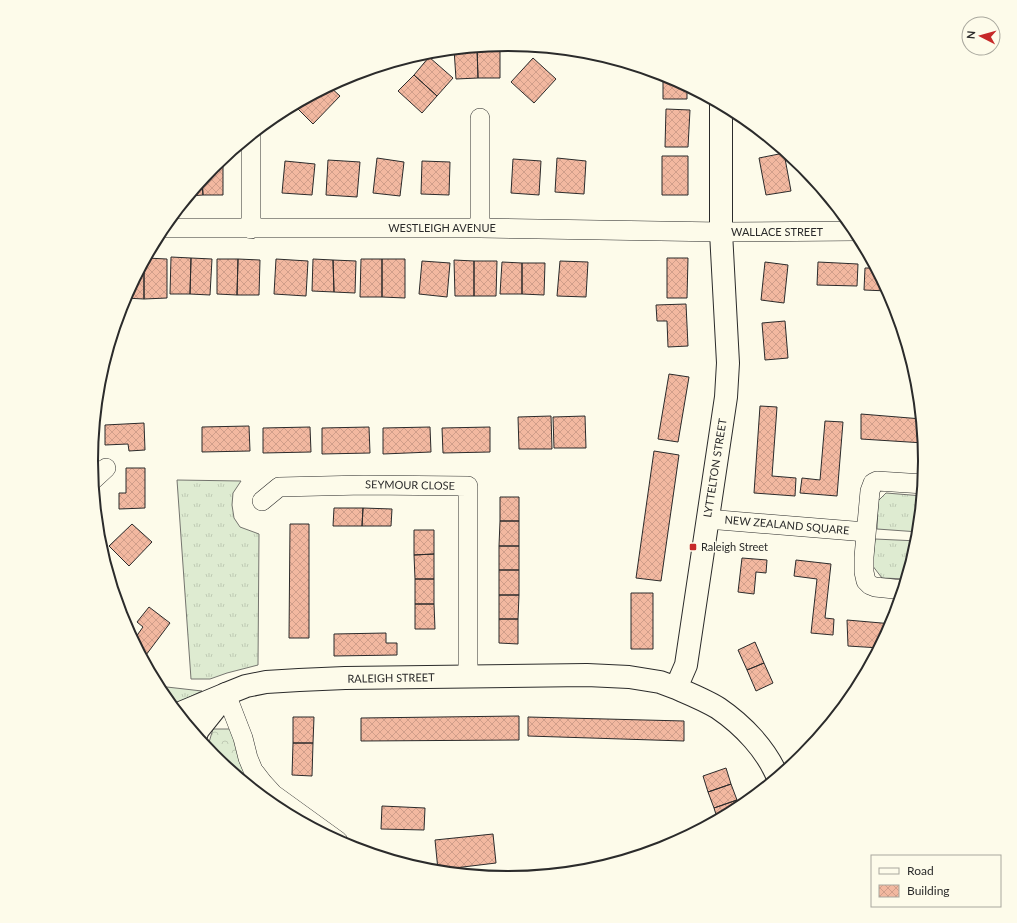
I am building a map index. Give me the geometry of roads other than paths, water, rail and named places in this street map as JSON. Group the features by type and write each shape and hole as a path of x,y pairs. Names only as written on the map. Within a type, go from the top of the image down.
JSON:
{"main road":[{"name":"LYTTELTON STREET","path":"676,688 686,665 726,397 728,363 721,232 721,110"},
{"name":"RALEIGH STREET","path":"184,712 246,686 266,682 299,680 344,678 587,675 622,677 660,682 676,688"},
{"path":"676,688 718,708 743,728 760,747 774,767 776,772"},
{"path":"198,730 226,694"}],"street":[{"path":"480,118 480,228"},
{"path":"251,142 251,229"},
{"name":"WESTLEIGH AVENUE","path":"171,228 480,228 721,232"},
{"name":"WALLACE STREET","path":"721,232 849,231"},
{"path":"898,589 875,587 866,581 864,572 864,558 870,491 873,484 878,481 918,484"},
{"name":"SEYMOUR CLOSE","path":"262,501 279,487 364,485 468,486 468,677"},
{"name":"NEW ZEALAND SQUARE","path":"707,519 866,532"},
{"path":"226,694 253,770 273,794 310,821"}],"place":[{"name":"Raleigh Street","path":"693,547"}]}
